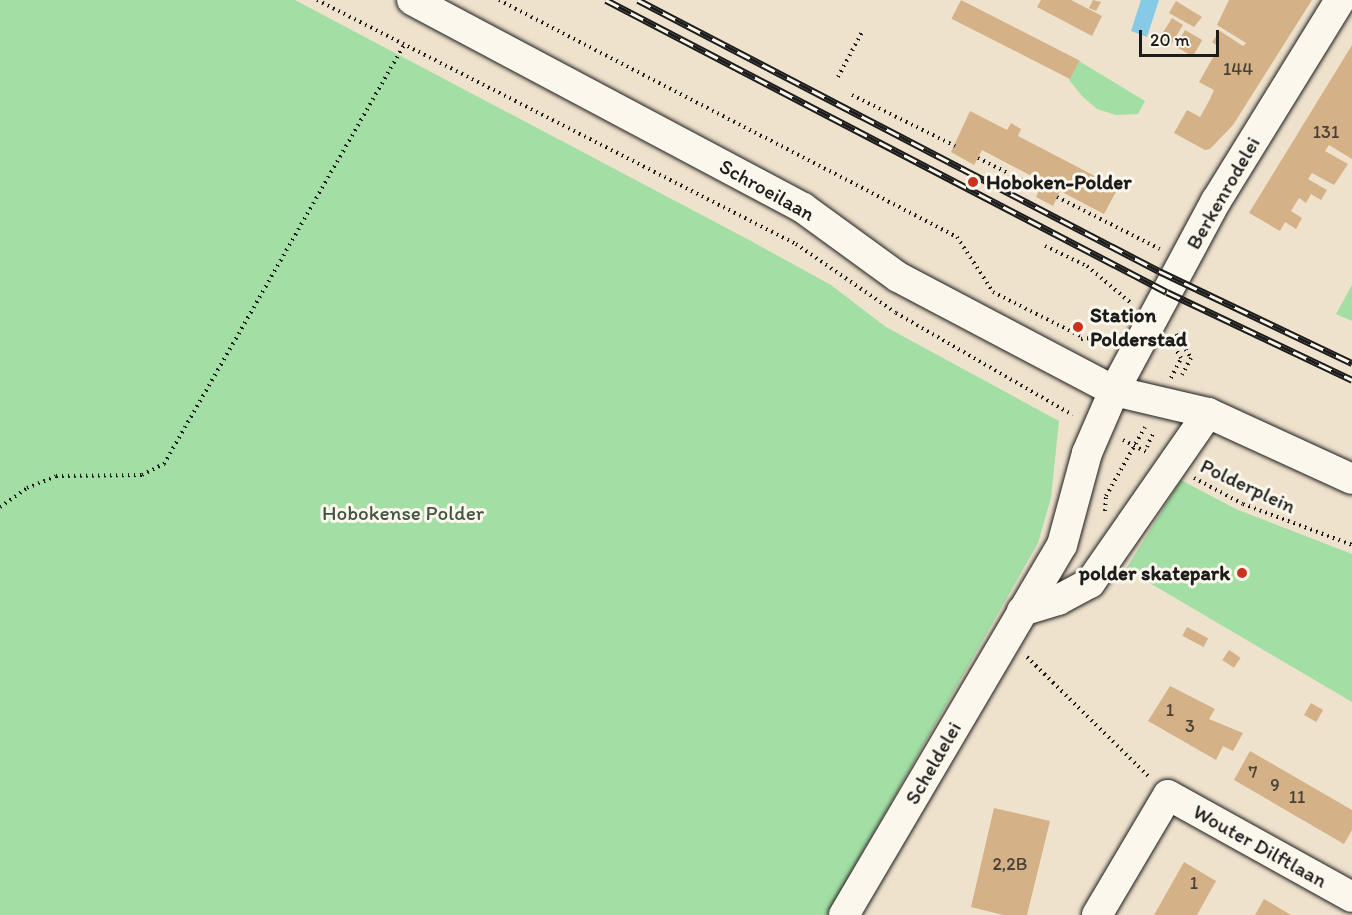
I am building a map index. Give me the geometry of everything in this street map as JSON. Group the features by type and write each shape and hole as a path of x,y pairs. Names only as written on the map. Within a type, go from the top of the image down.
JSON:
{"street":[{"name":"Schroeilaan","path":"412,0 803,208 898,277 1114,391 1208,413 1352,479"},
{"name":"Berkenrodelei","path":"1114,391 1216,201 1340,0"},
{"name":"Scheldelei","path":"844,915 1062,545 1087,453 1114,391"},
{"path":"1022,611 1058,600 1090,583 1174,468 1208,413"},
{"path":"1097,915 1168,795"},
{"name":"Wouter Dilftlaan","path":"1168,795 1352,897"}],"path":[{"name":"Polderplein","path":"317,0 796,244 896,313 1174,468 1243,504 1352,545"},
{"path":"499,0 957,237 993,292 1082,337"},
{"path":"838,77 862,32"},
{"path":"0,507 27,488 56,476 142,475 164,464 403,45"},
{"path":"852,95 955,146"},
{"path":"978,158 1040,189"},
{"path":"1057,197 1169,254"},
{"path":"1045,246 1087,267 1138,308"},
{"path":"1145,452 1154,431"},
{"path":"1006,637 1168,795"}],"green space":[{"name":"Hobokense Polder","path":"0,0 295,0 831,285 886,327 1059,421 1051,498 1038,543 827,915 0,915"},
{"path":"1079,61 1145,101 1138,114 1116,115 1097,109 1083,97 1069,80"},
{"path":"1352,285 1352,321 1336,314"},
{"path":"1181,480 1236,509 1352,554 1352,702 1126,569"}],"water":[{"path":"1141,0 1159,0 1147,37 1131,31"}],"building":[{"path":"961,0 1080,60 1070,79 951,19"},
{"path":"1041,0 1071,0 1102,16 1092,36 1037,7"},
{"path":"1093,0 1101,2 1096,11 1089,8"},
{"path":"1229,0 1312,0 1233,125 1210,149 1205,150 1174,133 1187,110 1200,117 1214,90 1199,82 1219,47 1212,42 1220,31 1243,46 1246,43 1217,25"},
{"path":"1176,1 1202,17 1194,27 1169,13"},
{"path":"1172,18 1183,25 1170,45 1159,38"},
{"path":"1185,30 1202,40 1193,56 1176,46"},
{"path":"1352,45 1352,159 1329,145 1325,151 1348,164 1334,185 1312,173 1308,179 1327,190 1321,200 1311,194 1306,203 1299,198 1291,211 1302,218 1296,229 1285,222 1280,231 1249,213"},
{"name":"Hoboken-Polder","path":"970,111 1007,130 1011,123 1021,129 1018,136 1118,188 1104,214 1060,191 1053,206 1036,197 1043,182 982,150 974,165 951,152"},
{"path":"1187,627 1208,638 1203,647 1182,636"},
{"path":"1229,650 1241,658 1234,668 1222,660"},
{"path":"1170,686 1215,709 1209,719 1243,733 1233,751 1223,746 1216,760 1148,721"},
{"path":"1311,703 1323,710 1316,722 1304,715"},
{"path":"1250,751 1352,810 1352,830 1344,844 1234,780"},
{"path":"994,808 1050,821 1027,915 1003,915 971,907"},
{"path":"1184,862 1216,881 1197,915 1154,915"},
{"path":"1264,899 1286,912 1291,915 1255,915"}],"railway":[{"path":"606,0 1167,292 1352,380"},
{"path":"638,0 1159,271 1352,363"}],"place":[{"name":"Hoboken-Polder","path":"973,182"},
{"name":"Station Polderstad","path":"1078,327"},
{"name":"polder skatepark","path":"1242,573"}]}
